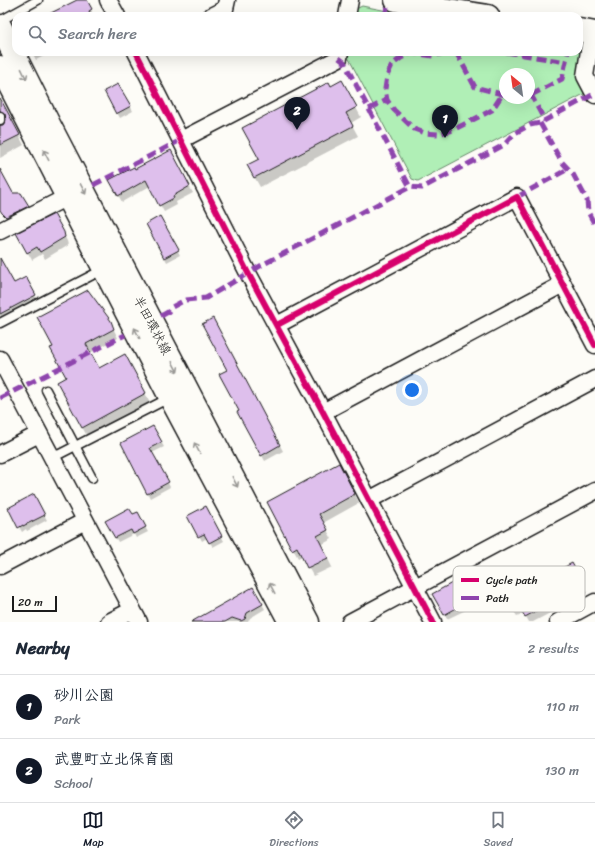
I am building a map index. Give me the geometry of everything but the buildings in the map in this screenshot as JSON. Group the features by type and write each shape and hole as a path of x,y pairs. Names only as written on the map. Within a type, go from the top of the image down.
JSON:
{"main road":[{"path":"396,0 462,12"},
{"name":"半田環状線","path":"0,26 12,50"},
{"name":"半田環状線","path":"15,56 52,131 308,622"},
{"name":"半田環状線","path":"0,67 170,397 290,622"}],"street":[{"path":"108,0 115,12"},
{"path":"218,12 225,8 227,0"},
{"path":"348,12 350,0"},
{"path":"589,32 585,76 595,95"},
{"path":"141,56 181,140 248,273 277,325 433,622"},
{"path":"181,140 339,58 339,56"},
{"path":"0,231 67,197"},
{"path":"277,325 517,197 595,345"},
{"path":"323,412 563,284"},
{"path":"0,359 136,616 109,622"},
{"path":"369,500 595,379"},
{"path":"0,454 39,434"},
{"path":"456,566 595,492"},
{"path":"0,566 85,521"},
{"path":"350,622 453,568"},
{"path":"585,607 595,602"},
{"path":"558,622 576,612"}],"lane":[{"path":"16,12 38,0"},
{"path":"0,21 12,14"},
{"path":"0,323 104,269"},
{"path":"46,390 92,478"},
{"path":"52,458 170,397"}],"green space":[{"path":"362,6 393,12 356,12 356,9"},
{"path":"348,56 582,56 584,94 418,181 412,179"}],"marked path":[{"path":"386,12 387,7"},
{"path":"405,56 392,65 387,76 385,89 387,100 394,110 414,129 425,133 438,134 453,130 492,110 499,100"},
{"path":"458,56 475,87 499,93"},
{"path":"530,56 566,62"},
{"path":"535,93 562,79 567,56"},
{"path":"339,58 344,62 410,187"},
{"path":"161,316 168,312 172,307 185,300 206,298 262,265 410,187 422,188 504,145 515,133 530,125 540,123 594,94"},
{"path":"369,109 387,100"},
{"path":"535,102 545,121"},
{"path":"540,123 561,161 573,174 587,200 588,212 595,225"},
{"path":"93,185 181,140"},
{"path":"517,197 568,169"},
{"path":"0,398 125,335"}],"cycle path":[{"path":"138,56 248,273 433,622"},
{"path":"277,325 517,197 595,345"}],"place":[{"name":"武豊町立北保育園","path":"297,130"},
{"name":"砂川公園","path":"445,138"}]}
